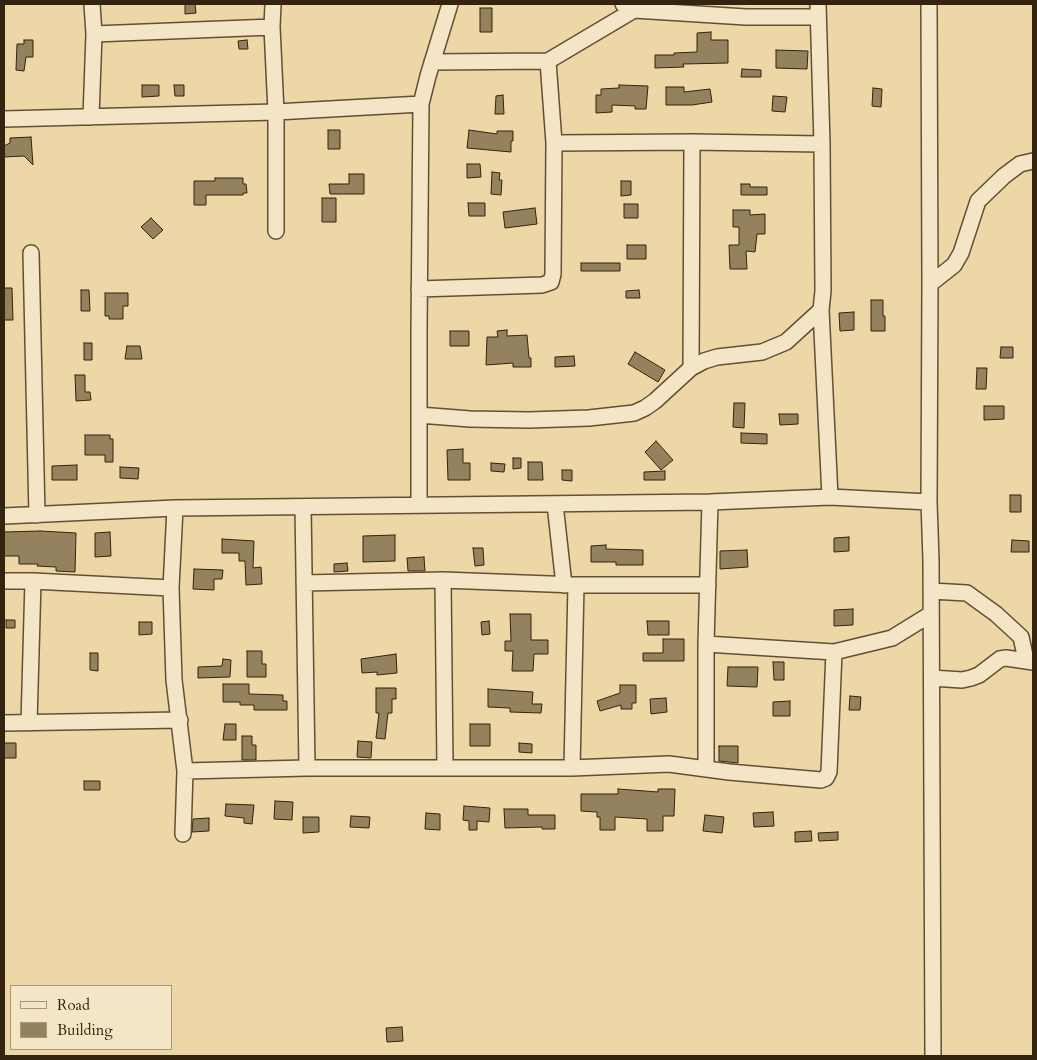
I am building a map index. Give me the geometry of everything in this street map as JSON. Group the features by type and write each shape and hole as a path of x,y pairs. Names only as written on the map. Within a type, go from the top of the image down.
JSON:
{"street":[{"path":"91,117 94,34 92,4"},
{"path":"273,4 272,27 276,112 276,231"},
{"path":"420,505 419,288 421,104 450,4"},
{"path":"929,4 929,502 934,1056"},
{"path":"432,62 548,61 629,7 746,17 818,10 822,144 823,291 821,310 830,498"},
{"path":"94,34 272,27"},
{"path":"419,288 542,284 551,282 553,274 554,143 548,61"},
{"path":"4,119 276,112 421,104"},
{"path":"554,143 692,142 822,144"},
{"path":"691,368 692,142"},
{"path":"930,284 954,265 961,254 978,201 1004,176 1020,164 1033,161"},
{"path":"31,253 37,515"},
{"path":"419,416 470,420 529,420 623,415 645,408 691,368 704,361 717,357 762,352 786,342 821,310"},
{"path":"4,516 175,508 710,502 830,498 929,502"},
{"path":"706,768 706,644 710,502"},
{"path":"554,504 570,585 572,768"},
{"path":"303,507 306,768"},
{"path":"175,508 171,588 174,680 180,720 184,771 183,834"},
{"path":"4,581 33,580 171,588"},
{"path":"30,723 33,580"},
{"path":"304,583 443,580 570,585 708,586"},
{"path":"443,580 445,767"},
{"path":"931,591 967,593 996,614 1021,637 1030,661"},
{"path":"706,644 834,652 892,638 931,614"},
{"path":"184,771 306,768 572,768 658,764 817,780 826,778 829,772 834,652"},
{"path":"932,678 962,680 971,678 979,675 1000,659 1013,658 1030,661"},
{"path":"4,723 180,720"}],"building":[{"path":"185,4 195,4 196,13 185,14"},
{"path":"480,8 492,8 492,32 480,32"},
{"path":"711,32 711,40 728,40 728,63 683,64 684,67 655,68 655,55 697,52 697,33"},
{"path":"24,40 33,40 33,57 26,57 24,71 16,70 17,44 24,44"},
{"path":"247,40 248,49 239,49 238,41"},
{"path":"776,50 808,51 807,69 776,68"},
{"path":"742,69 761,70 761,77 741,77"},
{"path":"142,85 159,85 159,96 142,97"},
{"path":"174,85 184,85 184,96 175,96"},
{"path":"619,85 648,86 646,109 635,109 635,106 612,105 612,112 596,113 596,95 601,95 601,89 619,88"},
{"path":"666,87 684,87 684,92 710,89 712,102 692,105 666,105"},
{"path":"873,88 882,89 881,107 872,106"},
{"path":"503,95 504,114 495,114 496,96"},
{"path":"773,96 787,97 785,112 772,111"},
{"path":"328,130 340,130 340,149 328,149"},
{"path":"469,130 497,134 497,131 513,131 511,152 467,148"},
{"path":"31,137 33,165 24,156 4,157 4,146 10,143 10,138"},
{"path":"467,164 480,164 481,177 467,178"},
{"path":"492,172 500,173 499,180 502,180 501,195 491,194"},
{"path":"349,174 364,174 364,194 330,194 329,184 349,184"},
{"path":"215,178 243,178 243,184 246,184 247,193 243,193 243,195 206,195 206,205 194,205 194,181 215,181"},
{"path":"621,181 631,181 631,195 621,196"},
{"path":"741,184 750,184 750,187 767,187 767,195 741,195"},
{"path":"322,198 336,198 336,222 322,222"},
{"path":"468,203 485,203 485,216 469,216"},
{"path":"624,204 638,204 638,218 624,218"},
{"path":"535,208 537,224 505,228 503,212"},
{"path":"733,210 750,210 750,215 765,214 765,234 757,234 755,252 746,251 747,269 730,269 729,245 739,245 739,227 733,227"},
{"path":"151,218 163,230 153,239 141,227"},
{"path":"627,245 646,245 646,259 627,259"},
{"path":"581,263 620,263 620,271 581,271"},
{"path":"4,288 12,288 13,320 4,320"},
{"path":"81,290 89,290 90,311 81,311"},
{"path":"639,290 640,298 626,298 626,291"},
{"path":"105,293 128,293 128,306 123,306 123,319 109,319 109,316 105,316"},
{"path":"871,300 883,300 885,331 871,331"},
{"path":"854,312 854,330 840,331 839,313"},
{"path":"507,330 507,336 527,335 531,367 513,367 513,363 486,365 487,337 498,337 497,331"},
{"path":"450,331 469,331 469,346 450,346"},
{"path":"84,343 92,343 92,360 84,360"},
{"path":"127,346 140,346 142,359 125,359"},
{"path":"1001,347 1013,347 1013,358 1000,358"},
{"path":"635,352 665,370 658,382 628,364"},
{"path":"574,356 575,366 555,367 555,357"},
{"path":"977,368 987,368 986,389 976,389"},
{"path":"75,375 85,375 85,392 90,392 91,400 76,401"},
{"path":"734,403 745,403 744,428 733,427"},
{"path":"984,406 1004,406 1004,419 984,420"},
{"path":"779,414 798,414 798,424 780,425"},
{"path":"741,433 767,434 767,444 741,443"},
{"path":"85,435 110,435 110,439 113,439 113,462 105,462 105,455 85,455"},
{"path":"656,441 673,460 661,470 645,452"},
{"path":"463,449 463,463 470,463 470,480 448,480 447,450"},
{"path":"513,458 521,458 521,468 513,469"},
{"path":"528,462 542,462 543,480 528,480"},
{"path":"491,463 505,464 504,472 491,471"},
{"path":"77,465 77,480 52,480 52,466"},
{"path":"120,467 139,468 138,479 120,478"},
{"path":"562,470 572,470 572,481 562,480"},
{"path":"665,471 665,480 644,480 644,472"},
{"path":"1010,495 1021,495 1021,512 1010,512"},
{"path":"4,532 76,533 75,572 56,571 56,567 37,566 38,564 19,564 19,556 4,556"},
{"path":"110,532 111,556 95,557 95,533"},
{"path":"395,535 395,561 363,562 363,536"},
{"path":"849,537 849,551 834,552 834,538"},
{"path":"222,539 254,541 253,568 261,567 262,584 246,585 245,561 239,561 239,553 222,553"},
{"path":"1012,540 1029,541 1029,552 1011,552"},
{"path":"606,545 606,549 643,550 643,565 616,565 616,562 591,562 591,546"},
{"path":"473,548 483,548 484,565 475,566"},
{"path":"747,550 748,567 720,569 720,551"},
{"path":"424,557 425,571 408,571 407,558"},
{"path":"347,563 348,571 334,572 334,564"},
{"path":"194,569 223,570 222,579 214,579 214,590 193,589"},
{"path":"853,609 853,625 834,626 834,610"},
{"path":"510,614 531,614 531,640 548,640 548,654 534,654 533,671 512,671 513,651 505,651 505,641 511,641"},
{"path":"6,620 15,620 15,628 6,628"},
{"path":"489,621 490,634 482,635 481,622"},
{"path":"647,621 669,621 669,635 648,635"},
{"path":"139,622 152,622 152,634 139,635"},
{"path":"663,639 684,639 684,661 643,661 643,653 663,653"},
{"path":"247,651 262,651 262,664 266,664 266,677 247,677"},
{"path":"90,653 98,653 98,671 90,670"},
{"path":"396,654 397,673 377,675 377,672 362,673 361,659"},
{"path":"223,659 231,660 230,677 198,678 198,667 222,666"},
{"path":"773,662 784,662 784,680 774,680"},
{"path":"728,667 758,667 757,687 727,686"},
{"path":"223,684 249,684 249,694 283,695 283,701 287,701 287,710 254,710 254,705 240,705 240,702 223,702"},
{"path":"620,685 636,685 636,703 632,703 632,709 621,709 621,705 600,711 597,701 620,693"},
{"path":"376,688 396,688 396,699 392,699 392,713 388,713 385,739 376,738 379,713 376,713"},
{"path":"488,689 533,692 532,704 542,704 541,713 510,712 510,708 488,707"},
{"path":"850,696 861,697 860,710 849,710"},
{"path":"666,698 667,712 651,714 650,699"},
{"path":"790,701 790,716 773,716 773,702"},
{"path":"225,724 236,724 236,740 223,740"},
{"path":"470,724 490,724 490,746 470,746"},
{"path":"242,736 252,736 252,745 256,745 256,760 242,760"},
{"path":"358,741 372,742 371,758 357,757"},
{"path":"4,743 16,743 16,758 4,758"},
{"path":"519,743 532,744 532,753 519,752"},
{"path":"719,746 738,746 738,763 719,761"},
{"path":"84,781 100,781 100,790 84,790"},
{"path":"618,789 658,792 658,789 675,789 674,816 663,816 663,831 647,831 647,819 615,817 615,830 600,830 600,817 597,817 597,812 581,811 581,794 618,794"},
{"path":"275,801 293,802 292,820 274,819"},
{"path":"226,804 254,805 252,824 244,823 244,818 225,816"},
{"path":"464,806 490,808 489,822 477,821 477,830 469,830 469,821 463,820"},
{"path":"504,809 528,809 528,815 555,815 555,829 542,829 542,827 505,828"},
{"path":"773,812 774,826 754,827 753,813"},
{"path":"426,813 440,814 440,830 425,829"},
{"path":"705,815 724,817 722,833 703,831"},
{"path":"351,816 370,817 369,828 350,827"},
{"path":"303,817 319,817 319,832 303,833"},
{"path":"209,818 209,831 192,832 193,819"},
{"path":"811,831 812,841 795,842 795,832"},
{"path":"838,832 838,840 819,841 818,833"},
{"path":"402,1027 403,1041 387,1042 386,1028"}]}
